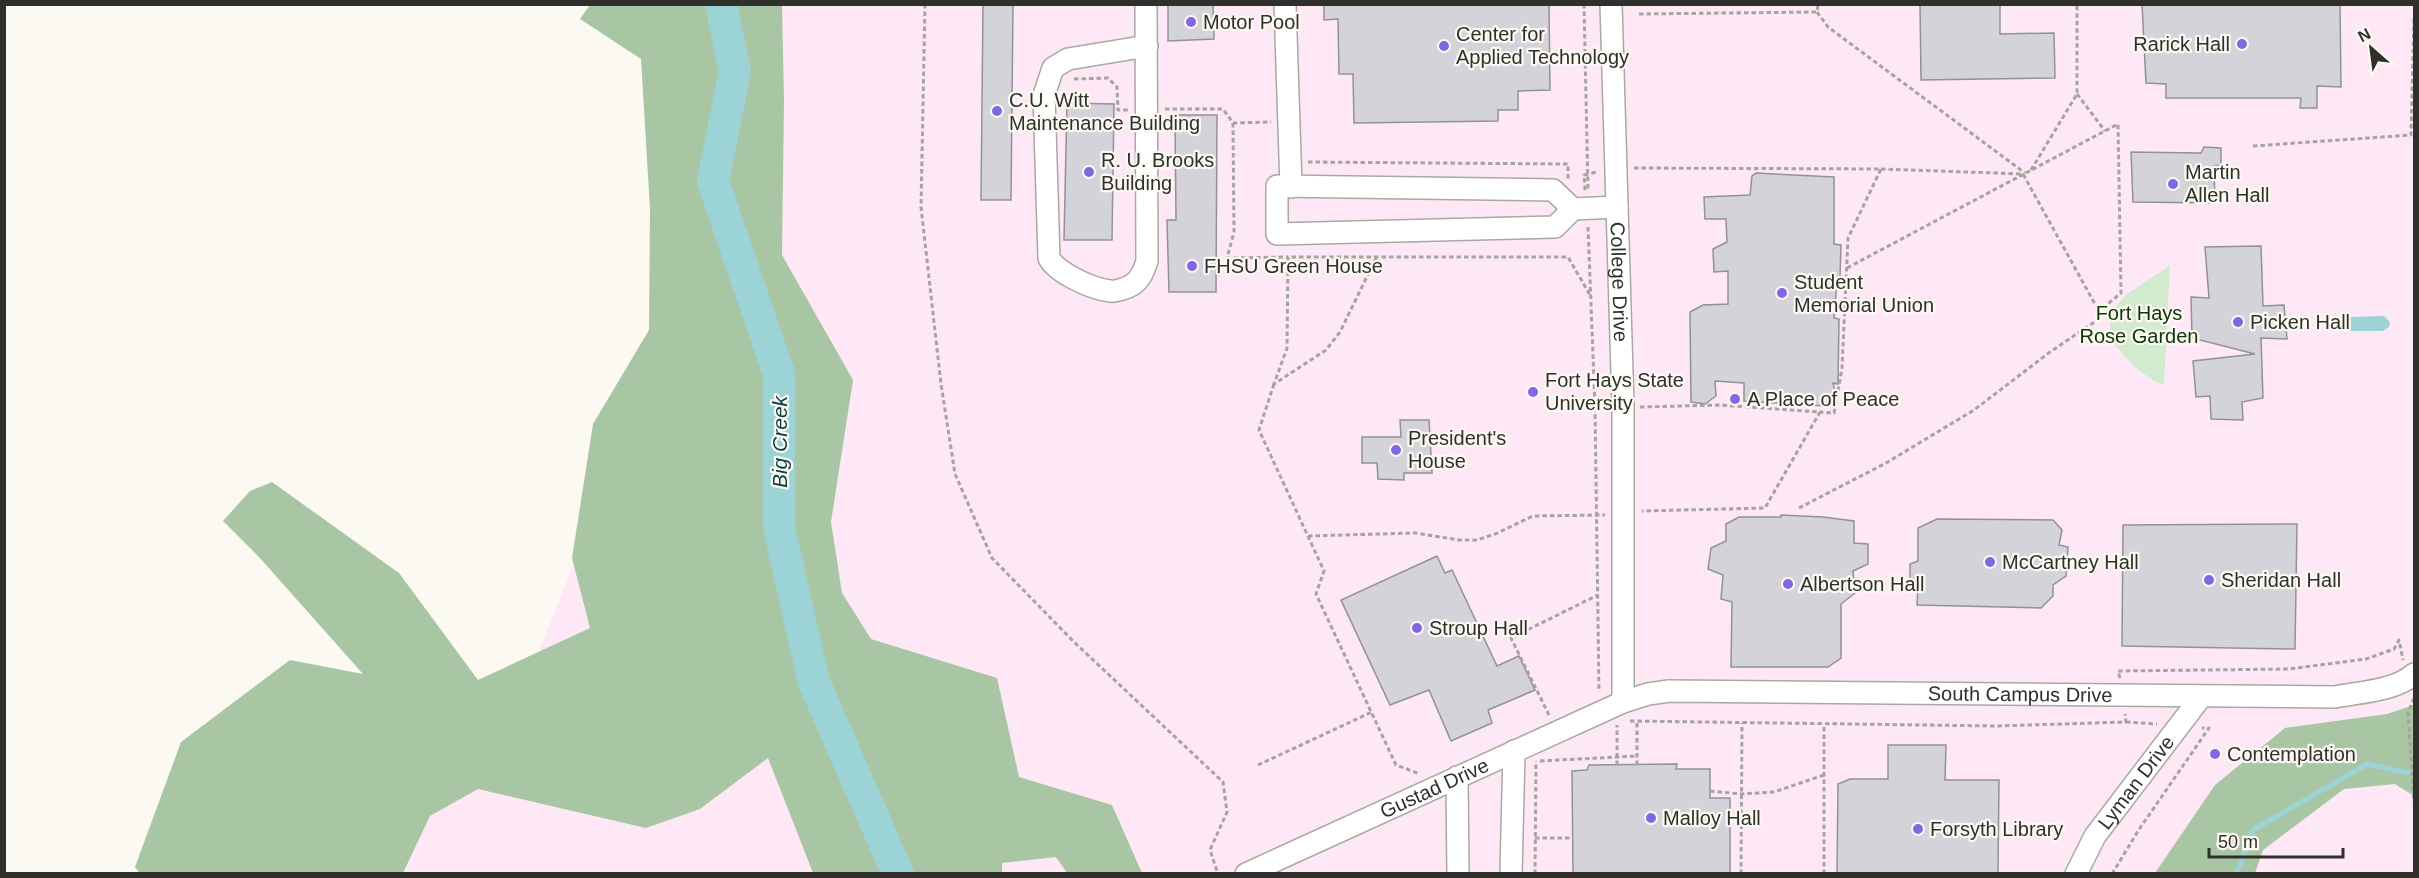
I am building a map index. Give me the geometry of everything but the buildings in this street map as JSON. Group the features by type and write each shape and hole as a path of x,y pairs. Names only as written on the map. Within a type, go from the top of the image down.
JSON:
{"street":[{"path":"1146,4 1147,261 1141,277 1132,285 1112,292 1068,275 1053,264 1049,258 1044,95 1053,68 1068,59 1146,46"},
{"path":"1285,4 1291,187"},
{"name":"College Drive","path":"1611,4 1623,407 1625,712"},
{"path":"1579,203 1555,228 1277,234 1277,186 1553,190 1579,203 1617,207"},
{"name":"South Campus Drive","path":"1625,712 1648,694 1669,691 2335,697 2381,688 2411,677"},
{"name":"Lyman Drive","path":"2076,873 2095,836 2201,697"},
{"name":"Gustad Drive","path":"1246,873 1598,713 1625,712"},
{"path":"1511,873 1514,752"},
{"path":"1457,777 1458,873"}],"path":[{"path":"925,4 921,207 941,384 955,474 992,558 1073,641 1223,782 1227,813 1210,850 1218,873"},
{"path":"1584,4 1587,174 1579,203 1591,296 1598,595 1598,713 1599,724 1617,722 1617,765"},
{"path":"1818,4 1817,12 1828,27 2024,174 2102,317"},
{"path":"2031,170 2077,94 2077,4"},
{"path":"1639,14 1817,12"},
{"path":"2253,146 2411,135 2415,17"},
{"path":"2077,94 2105,130"},
{"path":"1233,123 1233,232 1227,258 1568,257 1591,296"},
{"path":"1847,268 2118,123 2121,292 2103,307 2102,317"},
{"path":"1303,162 1568,164 1569,183"},
{"path":"1579,203 1585,191 1584,174 1616,168 1881,169 2024,174"},
{"path":"1820,412 1834,413 1842,368 1848,237 1881,169"},
{"path":"1288,257 1287,348 1259,430 1324,572 1317,594 1396,765 1422,775"},
{"path":"1274,384 1326,350 1340,332 1376,258"},
{"path":"1799,508 1886,463 1974,410 2050,352 2102,317"},
{"path":"1550,715 1511,638 1598,595"},
{"path":"2126,722 2118,670 2289,669 2366,659 2394,649 2399,640 2411,677"},
{"path":"1258,765 1372,712"},
{"path":"1625,712 1638,722 1997,726 2126,722 2209,728 2112,873"},
{"path":"2408,712 2415,803"},
{"path":"1637,765 1638,722"},
{"path":"1741,873 1742,723"},
{"path":"1824,724 1824,873"},
{"path":"1534,873 1536,753"},
{"path":"1536,762 1637,756"},
{"path":"1710,791 1741,794 1774,792 1824,775"},
{"path":"1535,838 1573,837"}],"shaded area":[{"name":"Fort Hays State University","path":"641,5 2414,5 2414,873 179,874 521,697 617,455 685,330"}],"green space":[{"path":"590,5 782,5 784,102 782,255 853,380 831,522 842,593 871,639 997,678 1019,777 1112,805 1142,873 1067,873 1056,857 1002,863 1002,873 813,873 768,758 700,809 646,828 478,789 430,816 403,873 140,874 135,867 181,742 290,660 363,674 259,557 223,521 250,491 272,482 399,573 478,680 590,628 572,558 593,424 649,330 650,209 641,59 580,19"},
{"name":"Fort Hays Rose Garden","path":"2170,265 2164,385 2142,372 2120,351 2111,335 2110,314 2126,295"},
{"path":"2414,705 2414,796 2395,784 2344,789 2263,850 2255,873 2155,873 2215,785 2285,728 2387,714"}],"water":[{"path":"2384,316 2390,322 2389,327 2383,331 2345,331 2340,326 2341,321 2346,317"}],"waterway":[{"name":"Big Creek","path":"721,4 735,71 713,181 779,374 779,528 814,682 898,874"},
{"path":"2236,874 2253,830 2367,764 2414,774"}],"place":[{"name":"Motor Pool","path":"1191,22"},
{"name":"Rarick Hall","path":"2242,44"},
{"name":"Center for Applied Technology","path":"1444,46"},
{"name":"C.U. Witt Maintenance Building","path":"997,111"},
{"name":"R. U. Brooks Building","path":"1089,172"},
{"name":"Martin Allen Hall","path":"2173,184"},
{"name":"FHSU Green House","path":"1192,266"},
{"name":"Student Memorial Union","path":"1782,293"},
{"name":"Picken Hall","path":"2238,322"},
{"name":"Fort Hays State University","path":"1533,392"},
{"name":"A Place of Peace","path":"1735,399"},
{"name":"President's House","path":"1396,450"},
{"name":"McCartney Hall","path":"1990,562"},
{"name":"Sheridan Hall","path":"2209,580"},
{"name":"Albertson Hall","path":"1788,584"},
{"name":"Stroup Hall","path":"1417,628"},
{"name":"Contemplation","path":"2215,754"},
{"name":"Malloy Hall","path":"1651,818"},
{"name":"Forsyth Library","path":"1918,829"}]}
